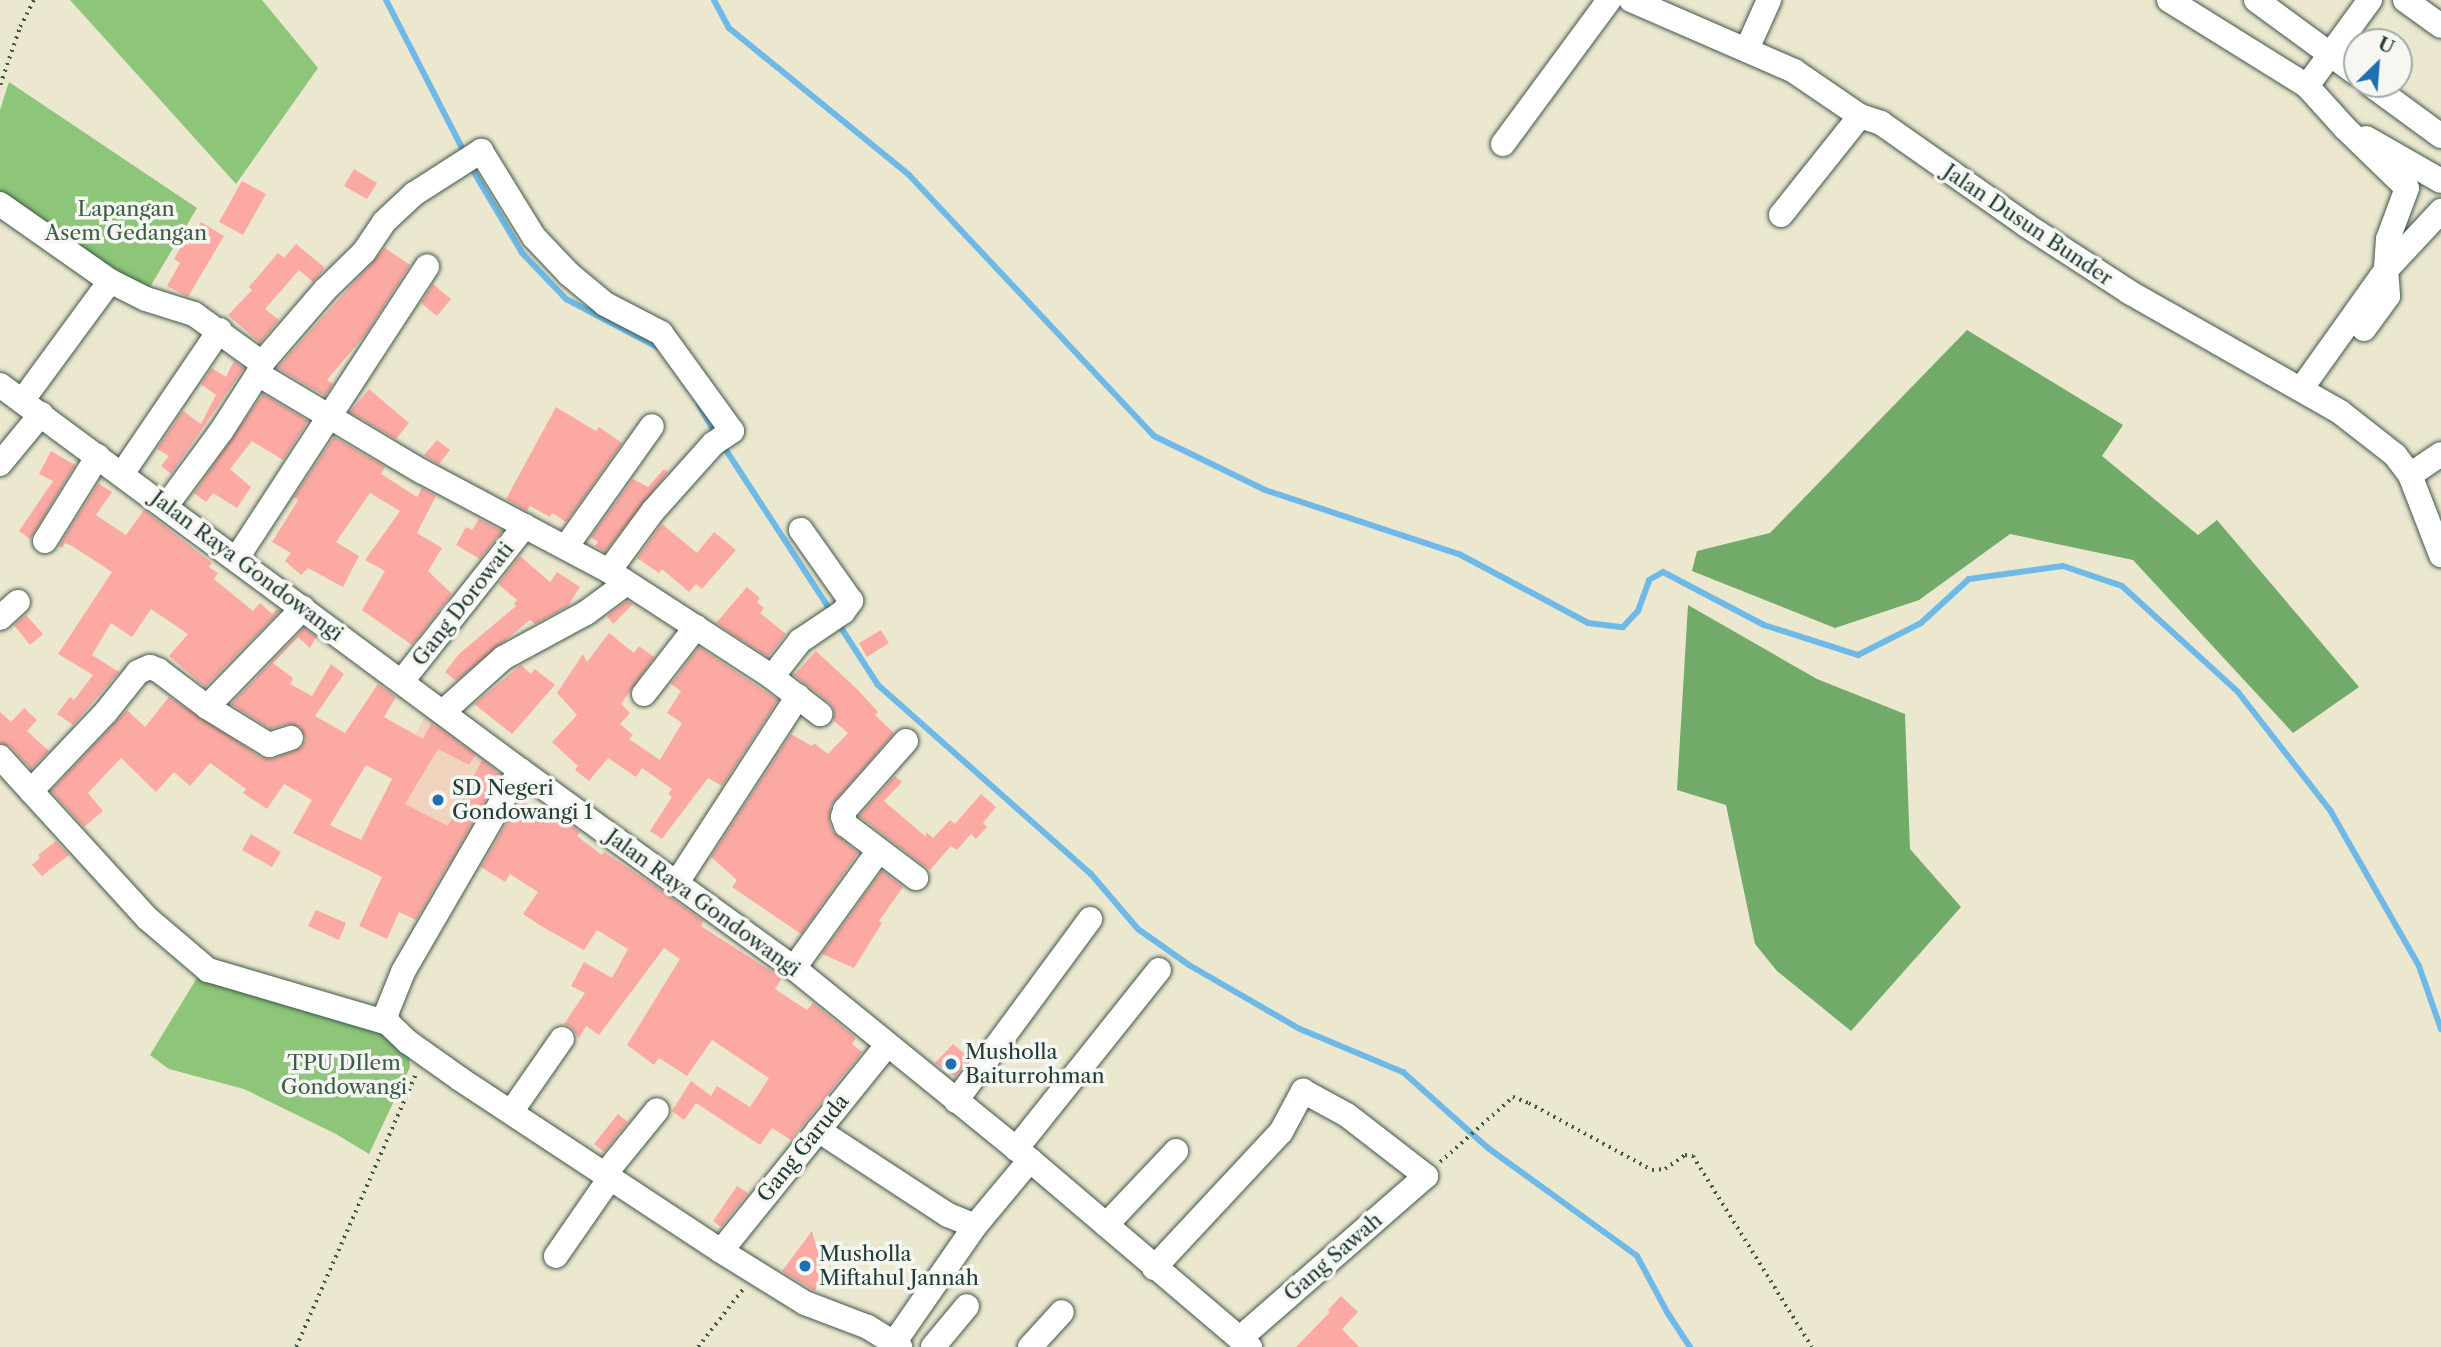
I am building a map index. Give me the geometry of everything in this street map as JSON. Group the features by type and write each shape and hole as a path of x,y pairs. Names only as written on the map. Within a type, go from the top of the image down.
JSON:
{"street":[{"path":"1503,144 1609,0"},
{"name":"Jalan Dusun Bunder","path":"1631,0 1672,8 1794,71 1860,116 1881,123 2026,226 2129,292 2308,393 2377,440 2395,455 2410,475"},
{"path":"1747,49 1769,0"},
{"path":"2169,0 2307,86 2345,128 2407,188"},
{"path":"2256,0 2343,64"},
{"path":"2307,86 2332,56 2370,0"},
{"path":"2405,0 2441,26"},
{"path":"2389,98 2441,136"},
{"path":"1781,215 1860,116"},
{"path":"2345,128 2405,158 2441,181"},
{"path":"166,506 260,369 325,290 364,252 384,222 414,194 481,151 534,237 569,274 606,304 661,333 732,432 719,440 653,511 617,577 586,613 503,659 443,712"},
{"path":"2308,393 2388,296 2388,240 2407,188 2405,158"},
{"path":"0,204 110,281 146,299 194,314 220,330 260,369 327,417 617,577 772,677 820,714"},
{"path":"2386,270 2441,211"},
{"path":"237,558 427,267"},
{"path":"0,464 110,281"},
{"path":"122,474 220,330"},
{"name":"Jalan Raya Gondowangi","path":"0,385 520,770 794,968 1023,1154 1245,1343"},
{"path":"566,547 652,426"},
{"path":"2441,454 2410,475 2417,500 2441,555"},
{"path":"46,541 98,456"},
{"name":"Gang Dorowati","path":"402,681 525,526"},
{"path":"772,677 800,641 850,603 850,597 801,530"},
{"path":"0,618 18,602"},
{"path":"207,707 303,607"},
{"path":"644,694 696,627"},
{"path":"31,791 106,712 138,672 150,667 158,670 207,707 269,745 291,738"},
{"path":"676,884 798,696"},
{"path":"906,741 845,810 843,817 846,825 916,878"},
{"path":"0,757 148,919 208,970 388,1023 425,1054 721,1251 806,1303 868,1327 897,1345 1023,1154 1159,970"},
{"path":"388,1023 386,1014 403,971 520,770"},
{"path":"794,968 879,850"},
{"path":"956,1101 1090,919"},
{"path":"511,1112 562,1039"},
{"name":"Gang Garuda","path":"721,1251 887,1045"},
{"path":"1154,1268 1282,1132 1303,1091 1347,1115 1426,1176"},
{"path":"556,1256 608,1176 657,1110"},
{"path":"818,1130 948,1215 975,1226"},
{"path":"1106,1225 1176,1152"},
{"name":"Gang Sawah","path":"1245,1343 1426,1176"},
{"path":"933,1347 967,1306"},
{"path":"1030,1347 1062,1312"}],"path":[{"path":"0,85 20,27 34,0"},
{"path":"296,1347 425,1054"},
{"path":"1426,1176 1513,1097 1529,1103 1652,1170 1665,1169 1685,1155 1693,1156 1812,1347"},
{"path":"698,1347 756,1273"}],"shaded area":[{"name":"SD Negeri Gondowangi 1","path":"426,715 507,777 458,870 369,823"}],"green space":[{"path":"70,0 262,0 318,68 236,184"},
{"name":"Lapangan Asem Gedangan","path":"9,82 197,208 150,287 123,281 0,194 0,110"},
{"path":"1967,330 2123,425 2102,456 2198,535 2217,520 2359,687 2293,733 2133,560 2010,534 1919,600 1835,628 1692,571 1697,551 1770,533"},
{"path":"1688,605 1817,679 1905,714 1910,849 1961,907 1851,1031 1777,971 1755,944 1726,805 1677,790"},
{"name":"TPU DIlem Gondowangi","path":"200,973 393,1031 409,1052 410,1067 369,1154 336,1134 244,1089 169,1069 150,1055"}],"building":[{"path":"354,169 377,183 367,199 344,186"},
{"path":"242,181 266,194 243,235 219,222"},
{"path":"201,222 224,236 188,297 167,286 180,263 174,259 184,242 188,245"},
{"path":"296,244 324,267 323,271 313,282 299,270 265,309 279,320 260,343 228,315 252,290 249,287 278,253 284,258"},
{"path":"385,248 410,265 365,335 327,380 333,384 325,396 277,368"},
{"path":"433,284 451,299 437,316 421,303"},
{"path":"234,361 244,368 171,474 161,466 169,456 157,449 183,411 201,424 216,395 201,384 212,368 226,377"},
{"path":"369,389 409,423 396,439 350,412"},
{"path":"263,394 308,421 283,460 252,441 230,469 251,487 237,508 213,493 206,502 194,493"},
{"path":"556,407 596,431 599,427 622,443 566,522 552,513 550,517 530,506 527,511 506,499"},
{"path":"334,437 385,467 381,474 417,497 422,488 436,496 417,533 442,548 428,571 452,594 412,645 362,610 385,571 365,560 400,511 370,493 336,542 359,556 343,587 308,568 301,575 285,561 291,553 272,542 298,500 294,497"},
{"path":"437,440 450,450 439,464 424,455"},
{"path":"51,451 75,465 30,539 19,531 53,481 39,474"},
{"path":"664,469 668,472 605,552 595,546 598,542 591,537 633,479 648,487"},
{"path":"100,481 99,484 112,492 96,515 126,535 144,510 212,563 209,567 218,573 214,579 253,611 260,603 272,614 277,609 280,611 205,687 169,656 188,634 151,609 132,637 111,623 92,655 119,672 73,725 57,714 70,697 74,700 93,675 58,654 112,572 72,546 65,543 62,548 59,546"},
{"path":"479,519 502,531 480,559 456,545 466,527 472,530"},
{"path":"662,524 697,553 714,532 736,550 702,589 696,584 689,592 662,569 659,573 637,558"},
{"path":"520,556 550,582 557,572 580,587 568,606 535,624 530,620 456,681 445,672 459,654 516,606 514,604 517,600 498,584"},
{"path":"747,587 760,598 757,602 764,608 760,613 786,634 768,657 716,623"},
{"path":"627,601 633,604 613,624 607,616"},
{"path":"26,615 43,634 30,645 14,625"},
{"path":"304,628 316,637 310,648 298,637 273,663 293,678 290,684 312,696 331,664 344,674 315,716 345,733 378,684 396,697 384,717 423,739 431,723 475,755 469,765 438,749 405,804 448,826 482,760 500,774 416,920 399,912 387,939 359,926 382,877 293,833 312,800 284,784 267,809 243,793 246,789 210,763 190,786 174,772 156,792 121,758 88,793 103,811 84,827 51,791 127,710 145,727 169,697 262,758 274,759 301,748 306,740 300,727 287,724 271,729 231,704","holes":["366,765 392,779 361,840 330,825"]},
{"path":"881,630 889,643 867,657 859,643"},
{"path":"609,633 634,653 639,646 654,657 621,704 630,713 620,724 633,735 629,739 660,760 682,723 667,713 681,691 671,684 699,647 778,700 722,786 708,778 662,839 650,831 672,797 668,794 672,789 642,768 636,777 608,758 589,781 575,770 578,766 552,742 577,715 557,693 583,654 587,662"},
{"path":"816,651 858,690 878,712 875,715 894,733 831,805 829,821 832,831 858,853 801,934 732,887 737,880 711,857 791,734 812,746 814,743 828,754 848,733 833,720 834,709 830,703 794,675"},
{"path":"521,665 531,674 535,669 555,685 512,734 474,704"},
{"path":"24,708 37,720 27,731 49,751 31,769 11,747 0,743 0,712 11,722"},
{"path":"895,776 902,782 884,801 926,837 926,832 933,838 950,820 955,824 981,794 996,807 983,823 987,827 976,839 971,834 957,850 951,846 930,870 859,816"},
{"path":"525,792 527,794 522,801 551,819 555,814 580,832 577,836 602,855 604,852 655,886 703,921 701,926 782,978 775,989 807,1010 813,1003 856,1038 852,1044 862,1052 791,1140 772,1128 760,1145 696,1103 684,1120 672,1111 691,1081 711,1096 717,1086 750,1107 769,1078 712,1040 687,1076 659,1058 654,1065 627,1045 680,959 664,948 599,1035 586,1026 579,1038 571,1027 564,1024 585,993 571,986 584,962 612,978 628,949 597,930 584,950 523,914 538,892 510,874 505,882 481,867"},
{"path":"251,834 281,852 272,867 242,850"},
{"path":"56,841 69,855 42,876 32,865 40,858 38,855"},
{"path":"882,871 903,887 879,921 882,923 854,968 822,954"},
{"path":"316,910 346,923 339,940 308,926"},
{"name":"Musholla Baiturrohman","path":"953,1044 969,1058 955,1077 935,1063"},
{"path":"618,1114 628,1122 604,1152 594,1144"},
{"path":"737,1186 748,1193 721,1227 713,1221"},
{"name":"Musholla Miftahul Jannah","path":"812,1231 824,1275 815,1291 782,1271"},
{"path":"1341,1296 1358,1312 1342,1329 1359,1347 1296,1347 1330,1312 1328,1310"}],"waterway":[{"path":"386,0 465,154"},
{"path":"714,0 729,28 909,175 1154,436 1265,490 1459,554 1588,623 1623,627 1638,611 1649,580 1663,572 1764,625 1858,655 1921,623 1969,579 2063,566 2122,586 2238,692 2330,810 2419,966 2441,1029"},
{"path":"469,164 522,253 566,299 659,348"},
{"path":"699,405 716,435"},
{"path":"722,444 833,614"},
{"path":"838,623 878,685 1091,874 1138,929 1189,965 1300,1029 1403,1072 1488,1148 1637,1256 1667,1312 1690,1347"}],"place":[{"name":"SD Negeri Gondowangi 1","path":"438,800"},
{"name":"Musholla Baiturrohman","path":"951,1064"},
{"name":"Musholla Miftahul Jannah","path":"805,1266"}]}
